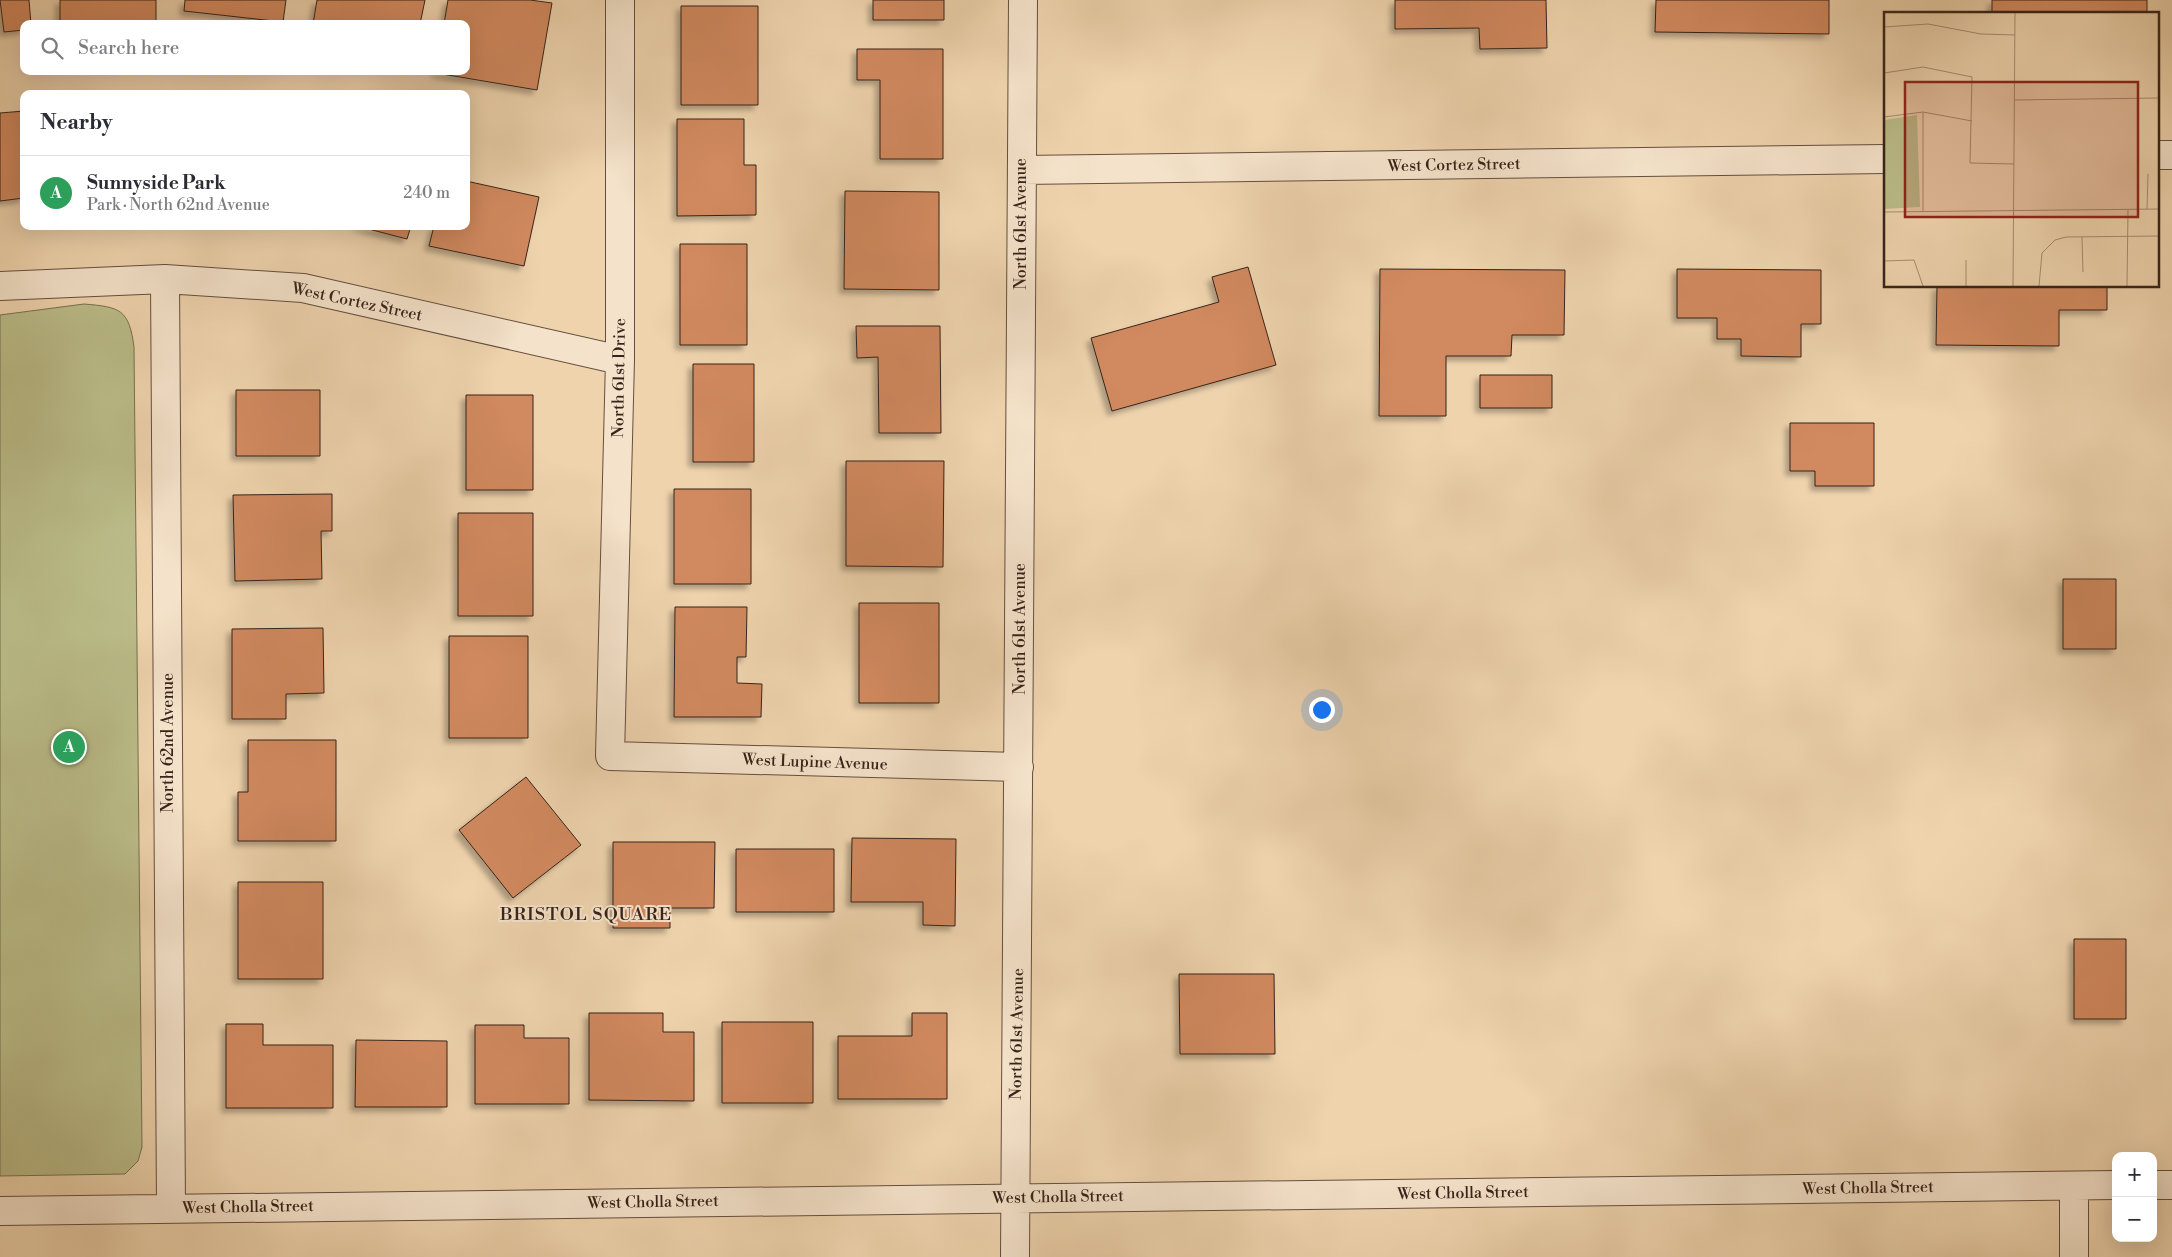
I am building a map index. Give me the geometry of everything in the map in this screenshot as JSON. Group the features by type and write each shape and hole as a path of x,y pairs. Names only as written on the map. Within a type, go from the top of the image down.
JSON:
{"street":[{"name":"North 61st Drive","path":"610,756 620,360 620,0"},
{"name":"North 61st Avenue","path":"1015,1257 1023,0"},
{"name":"West Cortez Street","path":"1022,170 1884,159"},
{"name":"West Cortez Street","path":"0,286 164,279 303,288 620,360"},
{"name":"North 62nd Avenue","path":"164,279 171,1208"},
{"name":"West Lupine Avenue","path":"610,756 1019,768"},
{"name":"West Cholla Street","path":"0,1211 2112,1185"},
{"path":"2157,1185 2172,1185"},
{"path":"2074,1186 2074,1257"}],"green space":[{"path":"84,304 106,307 121,312 129,325 134,347 142,1147 138,1161 125,1174 0,1176 0,315"}],"building":[{"path":"0,0 29,0 31,20 20,20 20,30 4,32"},
{"path":"60,0 156,0 156,20 60,20"},
{"path":"185,0 286,0 283,20 265,20 184,11"},
{"path":"317,0 425,0 421,20 314,20"},
{"path":"448,0 530,0 552,3 537,90 448,75 470,75 470,20 445,20"},
{"path":"873,0 944,0 944,20 873,20"},
{"path":"1395,0 1546,0 1547,48 1480,49 1479,28 1395,29"},
{"path":"1656,0 1829,0 1829,34 1655,32"},
{"path":"1992,0 2147,0 2147,12 1992,12"},
{"path":"681,6 758,6 758,105 681,105"},
{"path":"857,49 943,49 943,159 880,159 880,80 857,80"},
{"path":"20,111 20,198 0,201 0,113"},
{"path":"677,119 744,119 744,165 756,165 756,215 677,216"},
{"path":"470,182 539,197 524,266 429,246 433,230 470,230"},
{"path":"845,191 939,192 939,290 844,289"},
{"path":"372,230 410,230 407,239"},
{"path":"680,244 747,244 747,345 680,345"},
{"path":"1248,267 1276,365 1112,411 1091,338 1219,302 1212,277"},
{"path":"1380,269 1565,270 1564,335 1512,335 1511,356 1446,356 1446,416 1379,416"},
{"path":"1677,269 1821,270 1821,324 1801,324 1801,357 1741,356 1741,339 1717,339 1717,318 1677,318"},
{"path":"1937,288 2107,288 2107,310 2059,310 2059,346 1936,345"},
{"path":"856,326 940,326 941,433 879,433 878,357 857,358"},
{"path":"693,364 754,364 754,462 693,462"},
{"path":"1480,375 1552,375 1552,408 1480,408"},
{"path":"236,390 320,390 320,456 236,456"},
{"path":"466,395 533,395 533,490 466,490"},
{"path":"1790,423 1874,423 1874,486 1815,486 1815,471 1790,471"},
{"path":"846,461 944,461 943,567 846,566"},
{"path":"674,489 751,489 751,584 674,584"},
{"path":"332,494 332,531 321,531 322,579 235,581 233,495"},
{"path":"458,513 533,513 533,616 458,616"},
{"path":"2063,579 2116,579 2116,649 2063,649"},
{"path":"859,603 939,603 939,703 859,703"},
{"path":"675,607 747,607 746,657 737,657 737,683 762,684 761,717 674,717"},
{"path":"323,628 324,693 286,694 286,719 232,719 232,629"},
{"path":"449,636 528,636 528,738 449,738"},
{"path":"248,740 336,740 336,841 238,841 238,792 248,792"},
{"path":"526,777 581,845 513,898 459,830"},
{"path":"852,838 956,839 955,926 923,925 923,902 851,902"},
{"path":"613,842 715,842 714,908 670,908 670,928 613,928"},
{"path":"736,849 834,849 834,912 736,912"},
{"path":"238,882 323,882 323,979 238,979"},
{"path":"2074,939 2126,939 2126,1019 2074,1019"},
{"path":"1179,974 1274,974 1275,1054 1180,1054"},
{"path":"589,1013 663,1013 663,1032 694,1032 694,1101 589,1100"},
{"path":"912,1013 947,1013 947,1099 838,1099 838,1036 912,1036"},
{"path":"722,1022 813,1022 813,1103 722,1103"},
{"path":"226,1024 263,1024 263,1045 333,1045 333,1108 226,1108"},
{"path":"475,1025 524,1025 524,1038 569,1038 569,1104 475,1104"},
{"path":"356,1040 447,1041 447,1107 355,1107"}],"place":[{"name":"Sunnyside Park","path":"69,747"}],"district":[{"name":"BRISTOL SQUARE","path":"586,914"}]}
